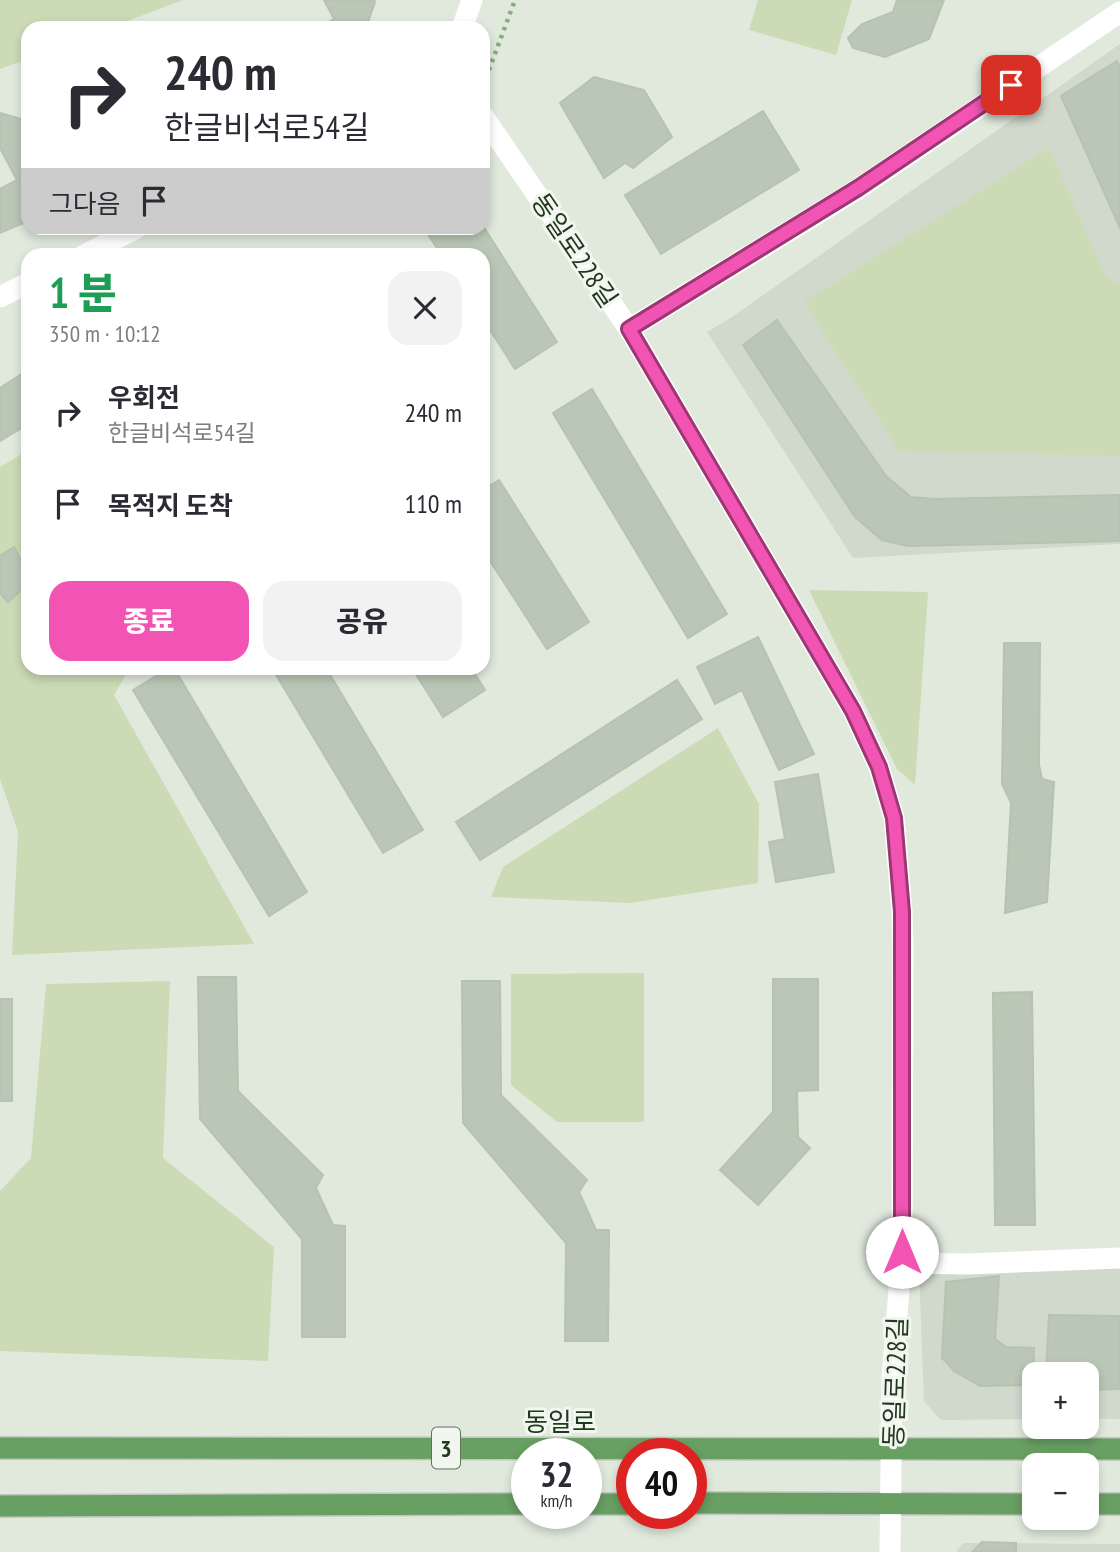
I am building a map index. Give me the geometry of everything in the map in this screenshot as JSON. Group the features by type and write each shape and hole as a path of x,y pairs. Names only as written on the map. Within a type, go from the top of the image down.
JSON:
{"main road":[{"name":"동일로","path":"0,1448 1120,1449"},
{"path":"707,1503 1022,1504"},
{"name":"3","path":"0,1506 511,1504"},
{"path":"1099,1504 1120,1504"}],"street":[{"path":"464,21 471,0"},
{"path":"629,329 858,188 1120,12"},
{"name":"동일로228길","path":"490,126 629,329 853,711 879,767 894,818 902,912 901,1263 892,1377 890,1552"},
{"path":"98,248 123,235"},
{"path":"0,297 21,286"},
{"path":"901,1263 968,1264 1120,1258"}],"path":[{"path":"490,67 515,0"}],"shaded area":[{"path":"1120,44 1120,544 853,558 707,332"},
{"path":"1120,1266 1120,1419 1099,1419 1099,1362 1022,1362 1022,1419 941,1420 924,1401 919,1270"},
{"path":"963,1543 1120,1544 1120,1552 956,1552"}],"green space":[{"path":"0,0 183,0 128,21 21,21 21,62 0,69"},
{"path":"758,0 852,0 836,55 749,30"},
{"path":"1049,148 1106,277 1120,284 1120,456 899,451 804,302"},
{"path":"21,454 21,675 126,675 114,695 254,944 12,955 18,832 0,779 0,467"},
{"path":"809,590 928,592 915,785 897,769"},
{"path":"718,728 759,804 758,883 630,903 491,897 503,867"},
{"path":"644,973 644,1122 557,1122 511,1085 511,974"},
{"path":"170,981 163,1158 274,1247 268,1361 0,1351 0,1191 31,1158 46,984"}],"building":[{"path":"324,0 375,2 368,21 330,21 334,19"},
{"path":"897,0 944,0 929,39 885,57 853,48 848,38 862,24 893,12"},
{"path":"1117,61 1120,67 1120,228 1061,96"},
{"path":"594,77 644,90 672,137 633,168 625,163 604,178 560,103"},
{"path":"763,111 799,170 661,254 625,195"},
{"path":"0,113 21,119 21,224 0,233 0,189 17,180 0,148"},
{"path":"428,235 489,235 557,342 515,369 490,330 490,248 437,248"},
{"path":"777,320 886,476 911,497 934,499 1120,495 1120,541 908,546 882,540 855,517 743,345"},
{"path":"21,374 21,428 0,441 0,388"},
{"path":"592,389 727,614 688,638 553,413"},
{"path":"499,480 589,622 547,649 490,561 490,486"},
{"path":"14,547 21,560 21,590 8,602 0,593 0,556"},
{"path":"758,637 814,754 779,770 742,690 715,704 697,667"},
{"path":"1004,643 1040,643 1039,765 1042,779 1054,782 1047,902 1005,913 1011,803 1002,784"},
{"path":"158,675 178,675 307,892 269,916 133,690"},
{"path":"276,675 330,675 423,830 383,853"},
{"path":"416,675 475,675 485,690 443,717"},
{"path":"677,680 702,719 480,860 456,822"},
{"path":"818,774 834,872 776,882 769,842 785,839 775,782"},
{"path":"198,977 236,977 238,1091 323,1175 316,1188 333,1225 345,1226 345,1337 302,1337 302,1239 200,1119"},
{"path":"773,979 818,979 818,1090 797,1091 798,1137 810,1148 758,1205 720,1170 773,1112"},
{"path":"462,981 500,981 501,1095 587,1180 579,1192 596,1230 609,1230 608,1341 565,1341 566,1243 463,1123"},
{"path":"1032,992 1035,1225 995,1225 993,993"},
{"path":"0,999 12,999 12,1101 0,1101"},
{"path":"999,1276 995,1339 1006,1347 1034,1348 1034,1362 1022,1362 1022,1385 980,1386 954,1371 942,1358 946,1282"},
{"path":"1049,1315 1120,1316 1120,1389 1099,1390 1099,1362 1047,1362"},
{"path":"982,1542 1016,1543 1016,1552 972,1552"}],"route":[{"path":"902,1252 902,912 894,818 879,767 853,711 629,329 858,188 1011,85"}]}
